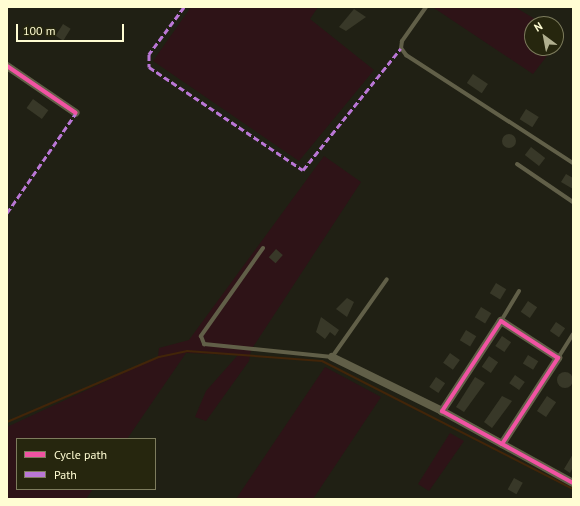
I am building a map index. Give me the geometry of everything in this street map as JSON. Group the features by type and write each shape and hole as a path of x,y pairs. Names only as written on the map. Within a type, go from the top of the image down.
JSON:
{"street":[{"path":"7,66 76,113"},
{"path":"442,411 500,321 558,358 502,444"},
{"path":"332,356 442,411 573,482"}],"lane":[{"path":"426,7 402,41 401,48 406,55 573,163"},
{"path":"517,164 573,202"},
{"path":"263,248 201,340 210,346 332,356 387,279"},
{"path":"500,321 519,291"},
{"path":"558,358 573,334"}],"shaded area":[{"path":"191,7 318,7 310,19 374,70 299,161 153,61"},
{"path":"515,7 530,16 524,16 524,56 547,56 533,74 434,8"},
{"path":"324,156 361,182 251,350 249,361 206,421 195,417 206,391 238,355 186,353 128,438 16,438 16,490 92,490 86,499 7,498 7,427 158,357 159,348 189,340"},
{"path":"325,367 381,397 313,499 236,499"},
{"path":"450,433 464,441 429,491 418,484"}],"building":[{"path":"354,9 366,17 346,31 339,27"},
{"path":"63,24 71,29 63,41 56,36"},
{"path":"473,74 488,84 482,93 467,83"},
{"path":"33,99 48,110 42,119 27,108"},
{"path":"526,109 539,117 532,127 520,119"},
{"path":"506,134 512,134 516,138 516,144 512,148 506,148 502,144 502,138"},
{"path":"531,147 545,158 539,166 525,155"},
{"path":"566,174 573,178 573,189 561,182"},
{"path":"276,249 283,255 276,263 269,257"},
{"path":"496,283 506,289 500,299 490,293"},
{"path":"347,298 354,302 347,317 336,309"},
{"path":"528,301 537,307 530,318 521,312"},
{"path":"481,307 491,313 485,323 475,317"},
{"path":"321,317 339,330 335,336 330,332 325,339 316,332"},
{"path":"556,322 565,328 559,337 550,331"},
{"path":"466,330 476,336 470,346 460,340"},
{"path":"502,336 511,342 504,352 495,346"},
{"path":"450,353 460,360 453,370 443,363"},
{"path":"528,355 538,361 533,370 523,364"},
{"path":"489,356 498,362 491,373 482,367"},
{"path":"565,372 571,374 573,380 571,386 565,388 559,386 557,380 559,374"},
{"path":"515,375 525,382 519,390 509,383"},
{"path":"436,377 445,383 438,393 429,387"},
{"path":"475,377 485,383 464,412 456,407"},
{"path":"502,396 512,401 492,428 484,422"},
{"path":"547,396 556,402 546,417 537,411"},
{"path":"573,454 573,467 570,473 564,469"},
{"path":"514,478 523,483 516,494 508,489"}],"waterway":[{"path":"7,422 159,357 187,351 322,361 573,489"}],"marked path":[{"path":"184,7 149,54 149,67 303,170 401,48"},
{"path":"7,213 76,113"}],"cycle path":[{"path":"7,66 76,113"},
{"path":"502,444 558,358 501,321 442,411 573,483"}]}
